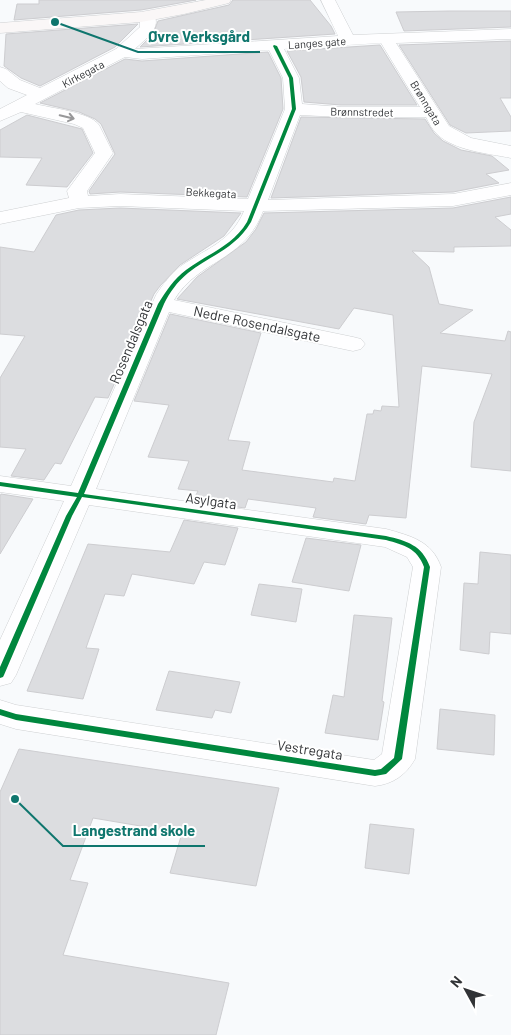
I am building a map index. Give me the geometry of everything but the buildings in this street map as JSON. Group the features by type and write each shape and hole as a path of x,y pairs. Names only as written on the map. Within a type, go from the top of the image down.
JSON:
{"main road":[{"path":"0,28 148,16 224,0"}],"street":[{"path":"328,0 348,40"},
{"name":"Kirkegata","path":"0,116 122,52 147,29 150,23 148,16"},
{"name":"Langes gate","path":"122,52 142,54 348,40 511,34"},
{"name":"Brønngata","path":"386,39 442,129 453,137 511,152"},
{"name":"Rosendalsgata","path":"0,675 69,516 80,496 161,304 170,288 179,278 240,236 245,230 294,109 291,78 275,46"},
{"path":"0,72 7,85 42,95"},
{"path":"19,106 80,120 90,125 104,152 98,164 77,191 79,202"},
{"name":"Brønnstredet","path":"294,109 341,112 431,112"},
{"name":"Bekkegata","path":"0,218 79,202 120,200 255,205 453,200 511,189"},
{"name":"Nedre Rosendalsgate","path":"161,304 353,344"},
{"name":"Asylgata","path":"0,484 386,538 417,549"},
{"name":"Vestregata","path":"0,712 16,717 375,773 384,772 398,759 416,644 427,567 425,558 417,549"}],"cycle path":[{"path":"0,675 69,516 80,496 161,304 169,290 180,278 196,265 238,238 249,222 294,109 291,78 275,46"},
{"path":"0,484 386,538 406,544 417,550 425,560 427,567 398,759 383,772 375,773 16,717 0,712"}],"place":[{"name":"Øvre Verksgård","path":"55,22"},
{"name":"Langestrand skole","path":"15,799"}]}
